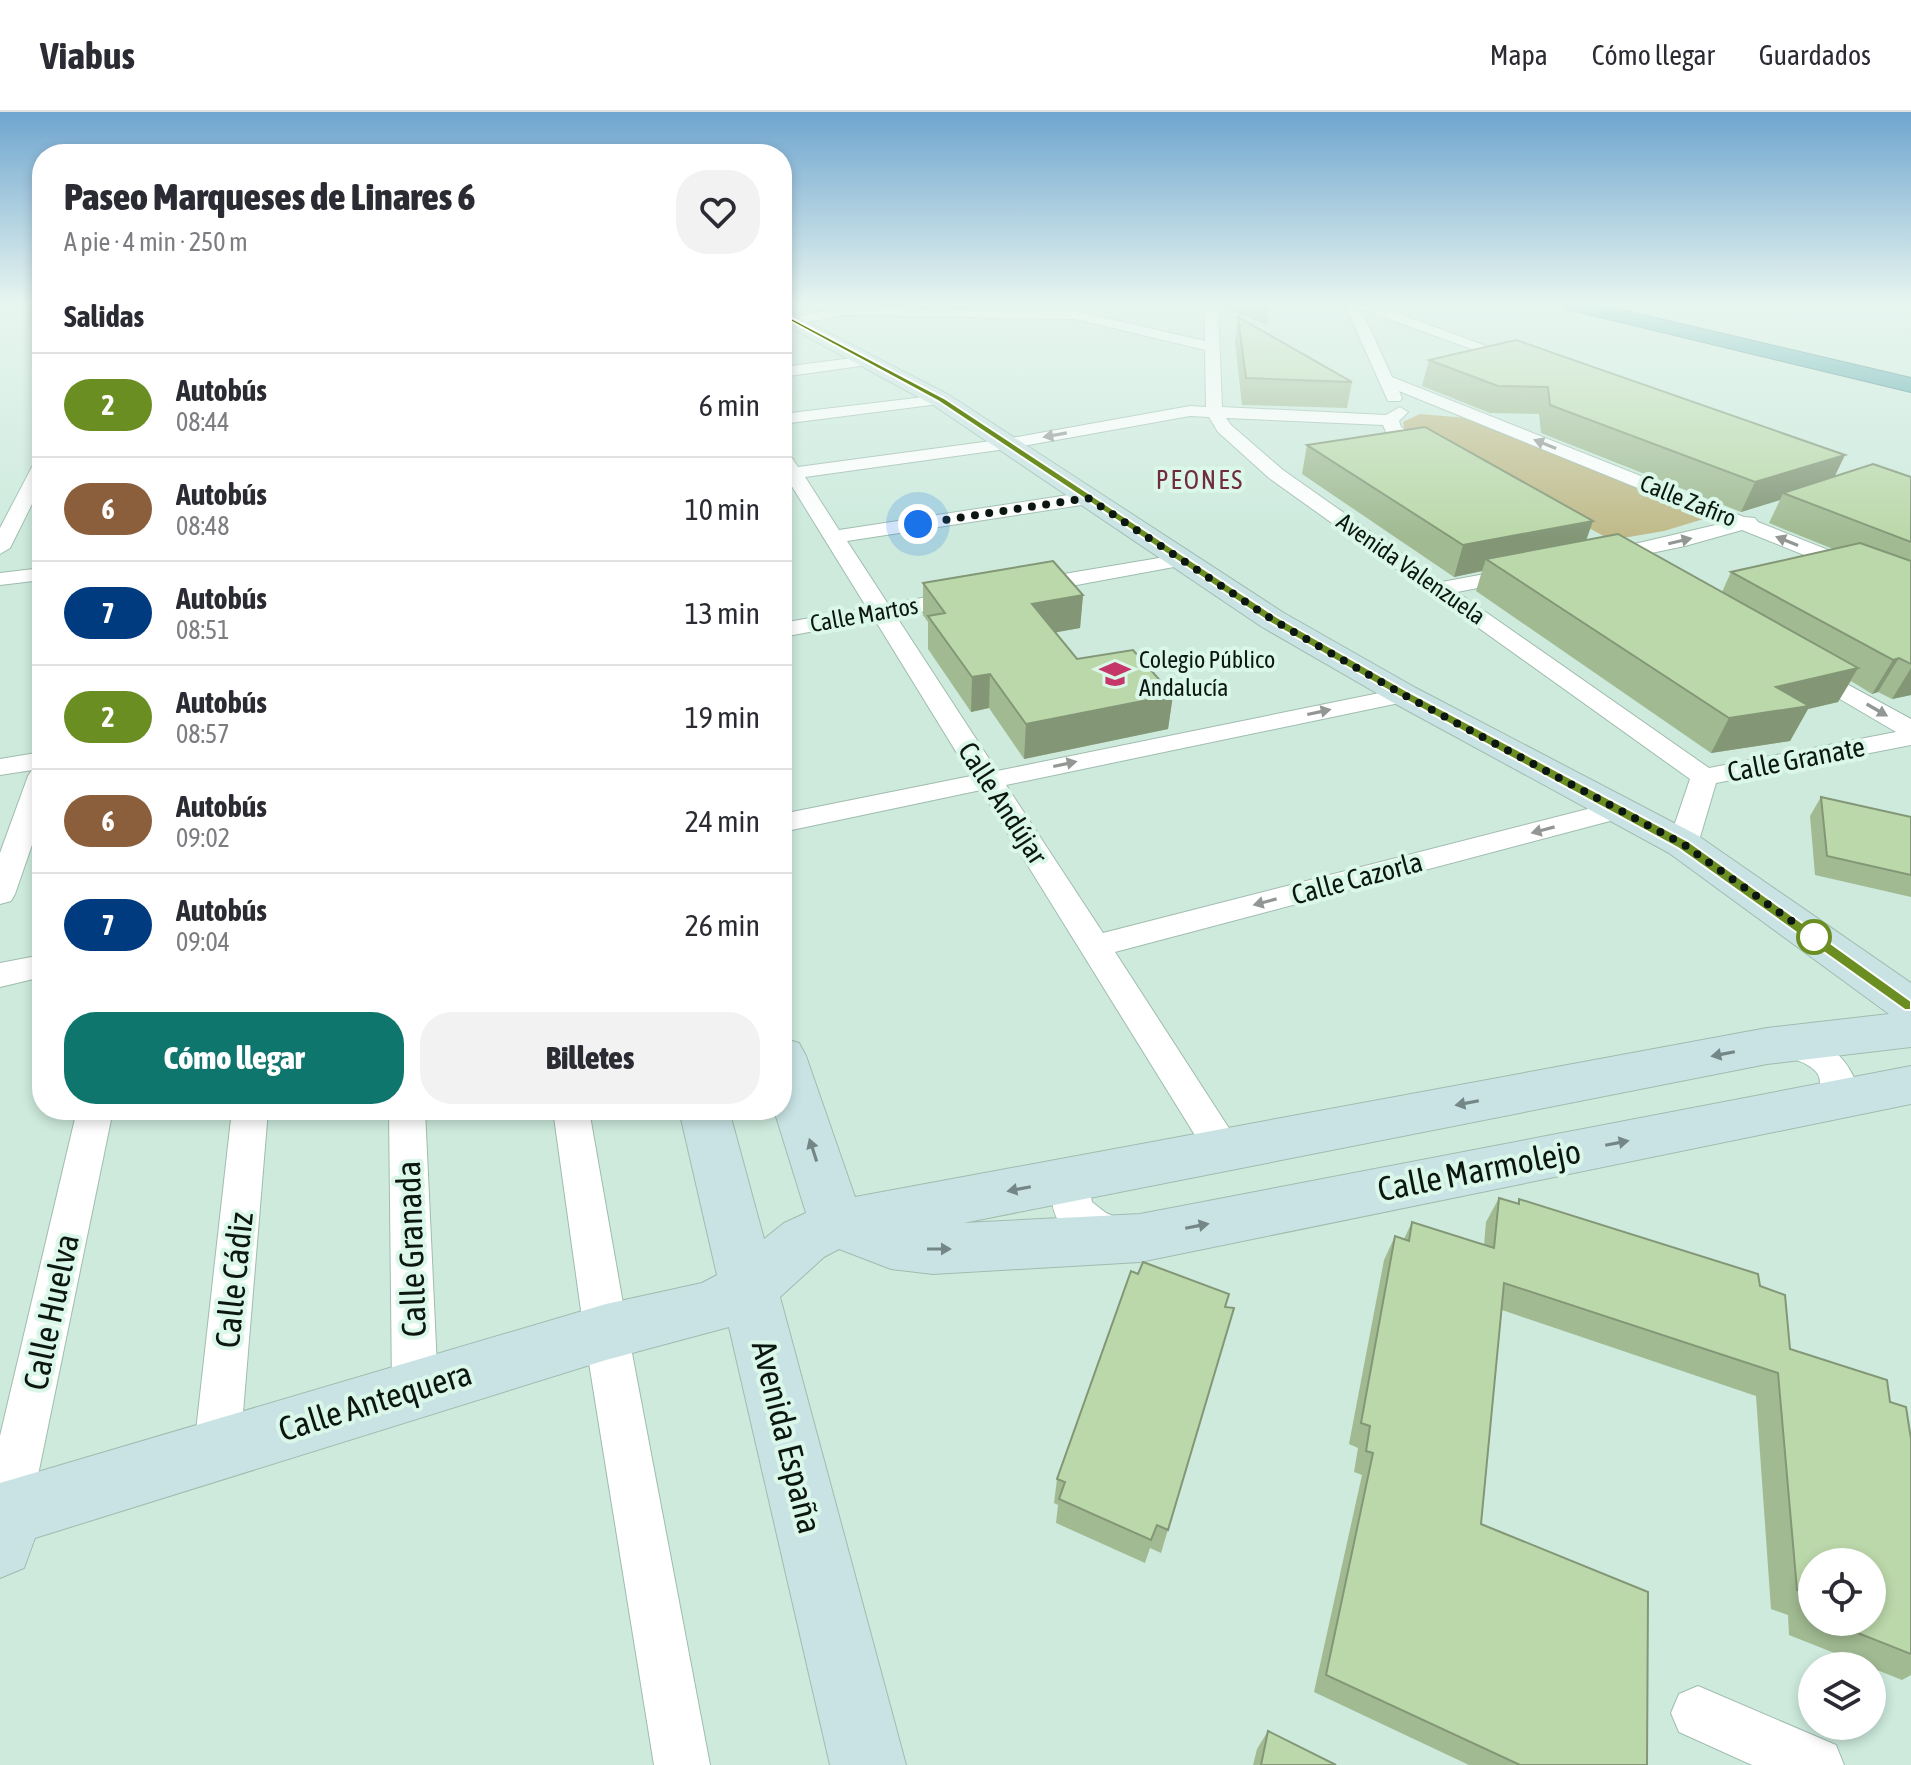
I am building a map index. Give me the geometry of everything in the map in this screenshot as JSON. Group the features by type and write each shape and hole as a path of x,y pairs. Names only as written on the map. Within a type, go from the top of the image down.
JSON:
{"main road":[{"path":"908,382 941,400 1273,620 1404,695 1683,844 1911,1006"},
{"path":"750,1287 804,1240 837,1224 1785,1044 1911,1029"},
{"name":"Calle Marmolejo","path":"837,1224 891,1245 933,1249 1127,1238 1911,1085"},
{"path":"792,1087 837,1224"},
{"name":"Avenida España","path":"707,1120 868,1765"},
{"name":"Calle Antequera","path":"2,1524 217,1449 606,1332 712,1307 750,1287"}],"street":[{"path":"1213,382 1214,412"},
{"path":"1387,382 1395,416 1393,430 1447,461"},
{"name":"Calle Zafiro","path":"1391,382 1911,591"},
{"path":"792,418 941,400"},
{"name":"Calle Zafiro","path":"792,467 1006,444 1190,411 1395,416 1423,408 1464,412"},
{"name":"Avenida Valenzuela","path":"1214,412 1224,428 1276,474 1704,777"},
{"path":"1113,425 1140,441"},
{"name":"Calle Andújar","path":"792,477 1224,1150"},
{"path":"0,548 32,485"},
{"path":"833,537 1088,498"},
{"path":"1610,556 1685,540 1772,513"},
{"path":"1581,551 1610,556 1638,572"},
{"name":"Calle Martos","path":"792,628 1183,560"},
{"path":"1439,589 1548,568"},
{"path":"0,579 32,575"},
{"path":"1788,659 1911,730"},
{"path":"792,821 1404,695"},
{"name":"Calle Granate","path":"1683,844 1704,777 1911,737"},
{"path":"0,767 32,762"},
{"path":"0,894 32,804"},
{"name":"Calle Cazorla","path":"1094,946 1619,810"},
{"path":"0,975 32,968"},
{"path":"1785,1044 1805,1049 1829,1061 1838,1082 1832,1101"},
{"name":"Calle Huelva","path":"2,1524 93,1120"},
{"name":"Calle Cádiz","path":"217,1449 249,1120"},
{"name":"Calle Granada","path":"407,1120 415,1389"},
{"path":"573,1120 606,1332 682,1765"},
{"path":"1088,1176 1072,1191 1072,1208 1096,1229 1127,1238"},
{"path":"1698,1713 1816,1765"}],"shaded area":[{"path":"1420,414 1467,418 1710,517 1664,531 1611,540 1404,428 1403,422"}],"building":[{"path":"1488,382 1637,382 1845,455 1755,482 1550,405 1548,387 1498,386"},
{"path":"1425,427 1593,521 1463,545 1307,445"},
{"path":"1873,464 1911,477 1911,542 1783,493"},
{"path":"1618,534 1858,668 1776,687 1809,706 1729,718 1486,559"},
{"path":"1860,543 1911,561 1911,664 1899,658 1893,660 1731,572"},
{"path":"1053,561 1083,595 1032,604 1077,659 1133,650 1173,695 1026,724 990,674 972,677 928,616 945,613 923,583"},
{"path":"1821,797 1911,817 1911,875 1827,856"},
{"path":"1499,1198 1519,1204 1519,1199 1758,1274 1760,1286 1785,1295 1790,1349 1887,1380 1890,1402 1906,1407 1911,1439 1911,1654 1865,1636 1886,1636 1886,1548 1798,1548 1797,1590 1778,1373 1504,1283 1481,1524 1648,1592 1647,1765 1520,1765 1326,1675 1373,1453 1366,1451 1370,1426 1361,1423 1395,1236 1409,1241 1412,1222 1494,1248"},
{"path":"1143,1262 1229,1294 1225,1307 1234,1308 1168,1530 1157,1525 1151,1540 1059,1499 1065,1482 1057,1479 1131,1271 1138,1274"},
{"path":"1268,1731 1336,1765 1261,1765"}],"bus line":[{"name":"2","path":"908,382 941,400 1273,620 1404,695 1683,844 1911,1005"}],"place":[{"name":"Colegio Público Andalucía","path":"1115,674"}],"district":[{"name":"PEONES","path":"1200,480"}],"route":[{"path":"918,524 1088,498 1273,620 1404,695 1683,844 1814,937"}]}
